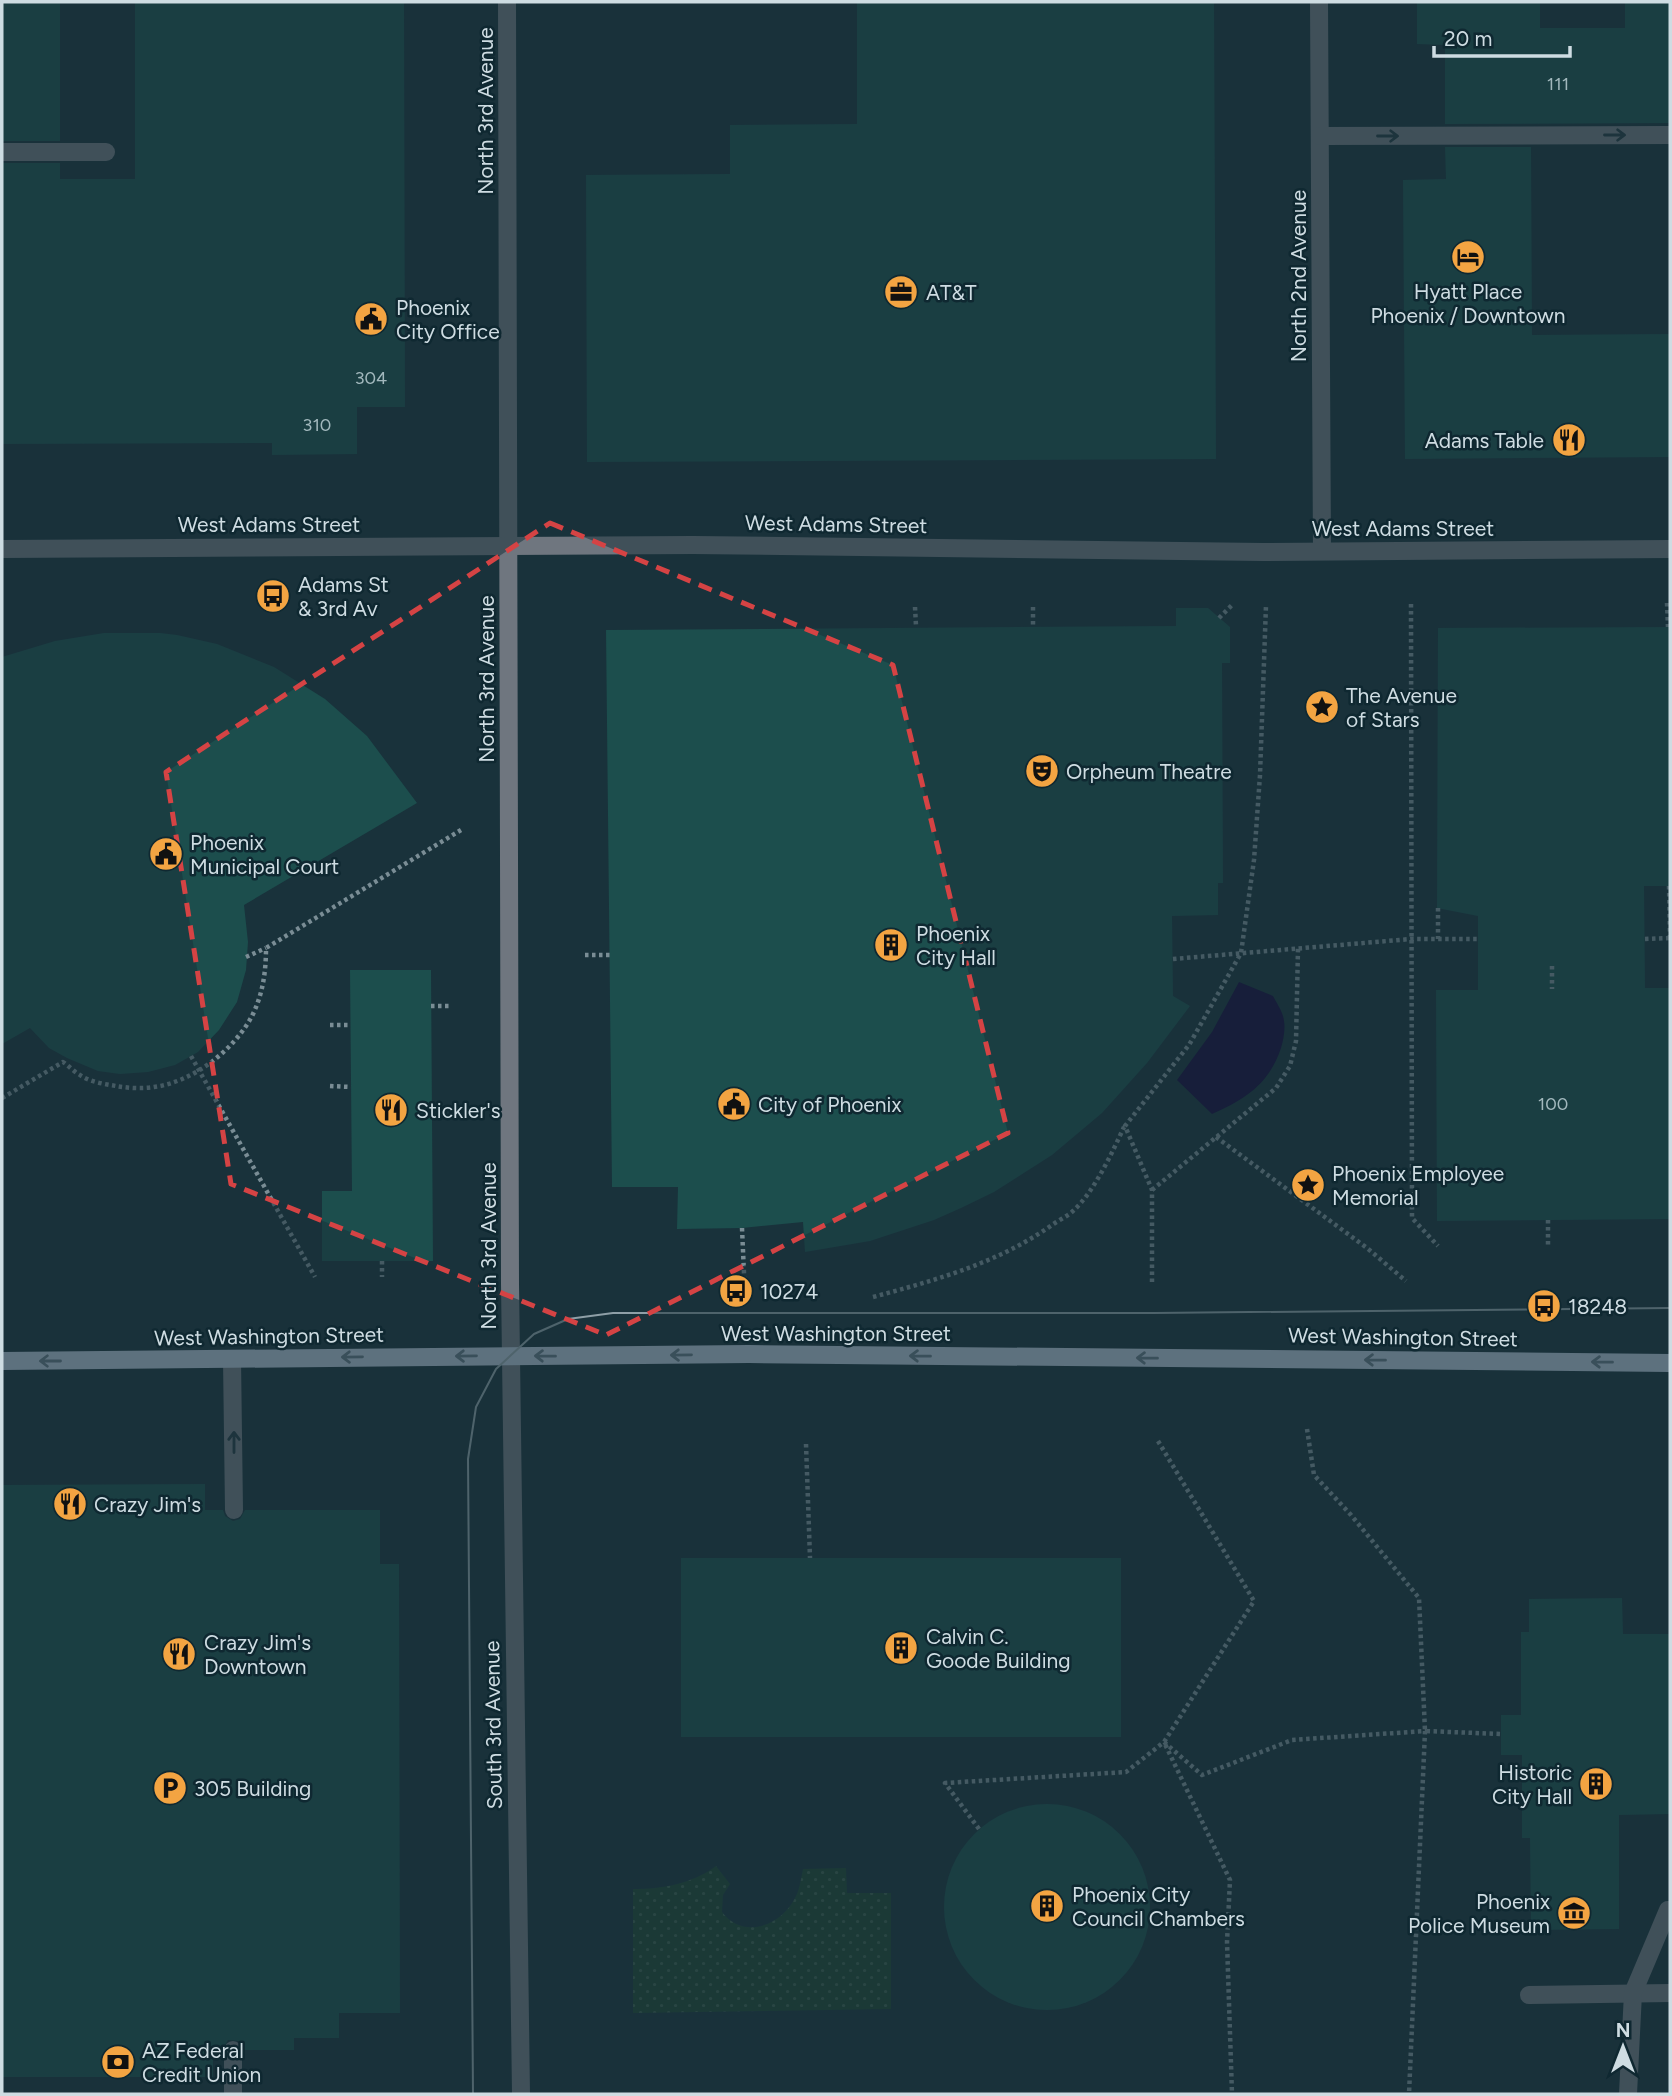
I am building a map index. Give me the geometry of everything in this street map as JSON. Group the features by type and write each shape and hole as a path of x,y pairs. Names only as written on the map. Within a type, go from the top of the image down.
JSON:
{"main road":[{"name":"West Washington Street","path":"2,1361 763,1354 1670,1363"}],"street":[{"name":"North 3rd Avenue","path":"507,2 511,1355"},
{"name":"North 2nd Avenue","path":"1320,2 1322,551"},
{"path":"1320,136 1670,135"},
{"path":"2,152 106,152"},
{"name":"West Adams Street","path":"2,549 507,545 1322,551 1670,549"},
{"name":"South 3rd Avenue","path":"511,1355 521,2094"},
{"path":"232,1359 234,1510"},
{"path":"1628,2094 1633,1993 1670,1910"},
{"path":"1529,1995 1670,1993"},
{"path":"233,2050 233,2094"}],"path":[{"path":"1667,603 1668,627"},
{"path":"1411,604 1412,1218 1438,1246"},
{"path":"1219,618 1232,605"},
{"path":"873,1297 946,1277 1012,1250 1075,1209 1106,1164 1125,1126 1189,1045 1241,953 1254,860 1266,605"},
{"path":"915,607 916,626"},
{"path":"1033,607 1033,626"},
{"path":"246,957 266,948 461,830"},
{"path":"1645,939 1670,938 1669,886"},
{"path":"1438,908 1438,939"},
{"path":"1173,959 1411,939 1478,939"},
{"path":"2,1098 65,1060 81,1076 104,1084 127,1087 155,1087 200,1069 222,1054 251,1017 266,972 266,948"},
{"path":"1152,1190 1276,1088 1290,1066 1296,1041 1297,948"},
{"path":"585,955 610,955"},
{"path":"1552,966 1552,989"},
{"path":"431,1006 450,1006"},
{"path":"330,1025 351,1026"},
{"path":"191,1056 315,1277"},
{"path":"330,1086 351,1087"},
{"path":"1125,1126 1152,1190 1152,1282"},
{"path":"1216,1137 1367,1248 1406,1281"},
{"path":"1548,1220 1548,1245"},
{"path":"742,1228 745,1296"},
{"path":"382,1261 382,1277"},
{"path":"1307,1429 1314,1475 1351,1515 1419,1598 1425,1731 1409,2094"},
{"path":"979,1829 945,1783 1126,1772 1164,1742 1254,1601 1157,1441"},
{"path":"806,1444 810,1558"},
{"path":"1164,1742 1202,1775 1292,1740 1425,1731 1501,1734"},
{"path":"1164,1742 1230,1880 1227,1942 1232,2094"}],"highlighted area":[{"path":"550,523 893,665 1008,1133 606,1335 231,1184 166,772"}],"green space":[{"path":"716,1866 730,1884 723,1895 722,1912 741,1926 762,1926 782,1915 796,1896 803,1869 846,1868 847,1893 891,1893 891,2009 633,2013 633,1889 676,1884 697,1877"}],"shaded area":[{"path":"1239,982 1273,996 1284,1020 1283,1040 1276,1061 1263,1081 1246,1096 1212,1114 1177,1080 1212,1032"}],"building":[{"path":"2,2 60,2 60,141 2,141"},
{"path":"135,2 404,2 405,407 357,407 357,454 272,455 272,443 2,444 2,163 60,163 60,179 135,179"},
{"name":"AT&T","path":"857,2 1214,2 1216,459 587,462 586,175 730,174 730,125 857,124"},
{"path":"1417,2 1540,2 1540,28 1625,28 1625,2 1670,2 1670,123 1445,124 1445,45 1417,44"},
{"name":"Hyatt Place Phoenix / Downtown","path":"1445,147 1531,147 1532,335 1670,334 1670,457 1405,459 1403,180 1446,179"},
{"name":"Phoenix City Hall","path":"1176,608 1208,608 1230,627 1230,663 1222,663 1223,883 1218,883 1218,915 1172,916 1173,996 1190,1006 1147,1063 1102,1113 1052,1155 994,1192 961,1208 870,1241 805,1252 803,1222 742,1228 677,1229 678,1187 612,1187 606,630 1176,626"},
{"path":"1670,627 1670,886 1644,886 1645,988 1670,988 1670,1219 1437,1221 1436,990 1478,990 1478,916 1437,908 1438,628"},
{"name":"Phoenix Municipal Court","path":"104,633 177,635 217,644 274,667 325,699 367,736 417,803 244,905 248,942 246,970 237,1002 219,1030 198,1052 175,1065 148,1072 120,1074 98,1071 67,1058 49,1048 30,1028 2,1044 2,657 55,641"},
{"name":"Stickler's","path":"350,970 431,970 433,1261 322,1261 322,1191 352,1191"},
{"name":"305 Building","path":"205,1484 205,1510 223,1510 225,1516 233,1521 240,1519 245,1510 380,1510 380,1564 399,1564 400,2013 339,2013 339,2038 294,2038 294,2050 244,2050 239,2041 228,2040 222,2050 213,2050 213,2077 2,2077 2,1485"},
{"name":"Calvin C. Goode Building","path":"681,1558 1121,1558 1121,1737 681,1737"},
{"name":"Historic City Hall","path":"1622,1598 1623,1634 1670,1634 1670,1814 1619,1815 1619,1929 1531,1930 1530,1838 1522,1838 1522,1755 1501,1755 1501,1715 1521,1715 1521,1632 1529,1632 1529,1599"},
{"name":"Phoenix City Council Chambers","path":"1047,1804 1086,1812 1104,1821 1120,1834 1133,1850 1142,1868 1150,1907 1142,1946 1133,1964 1120,1980 1104,1993 1086,2002 1047,2010 1008,2002 990,1993 974,1980 961,1964 952,1946 944,1907 952,1868 961,1850 974,1834 990,1821 1008,1812"}],"tram line":[{"path":"473,2094 468,1459 476,1407 496,1369 534,1334 568,1319 613,1313 1155,1313 1670,1308"}],"place":[{"name":"Hyatt Place Phoenix / Downtown","path":"1468,257"},
{"name":"AT&T","path":"901,292"},
{"name":"Phoenix City Office","path":"371,319"},
{"name":"Adams Table","path":"1569,440"},
{"name":"Adams St & 3rd Av","path":"273,596"},
{"name":"The Avenue of Stars","path":"1322,707"},
{"name":"Orpheum Theatre","path":"1042,771"},
{"name":"Phoenix Municipal Court","path":"166,854"},
{"name":"Phoenix City Hall","path":"891,945"},
{"name":"City of Phoenix","path":"734,1104"},
{"name":"Stickler's","path":"391,1110"},
{"name":"Phoenix Employee Memorial","path":"1308,1185"},
{"name":"10274","path":"736,1291"},
{"name":"18248","path":"1544,1306"},
{"name":"Crazy Jim's","path":"70,1504"},
{"name":"Calvin C. Goode Building","path":"901,1648"},
{"name":"Crazy Jim's Downtown","path":"179,1654"},
{"name":"Historic City Hall","path":"1596,1784"},
{"name":"305 Building","path":"170,1788"},
{"name":"Phoenix City Council Chambers","path":"1047,1906"},
{"name":"Phoenix Police Museum","path":"1574,1913"},
{"name":"AZ Federal Credit Union","path":"118,2062"}]}
